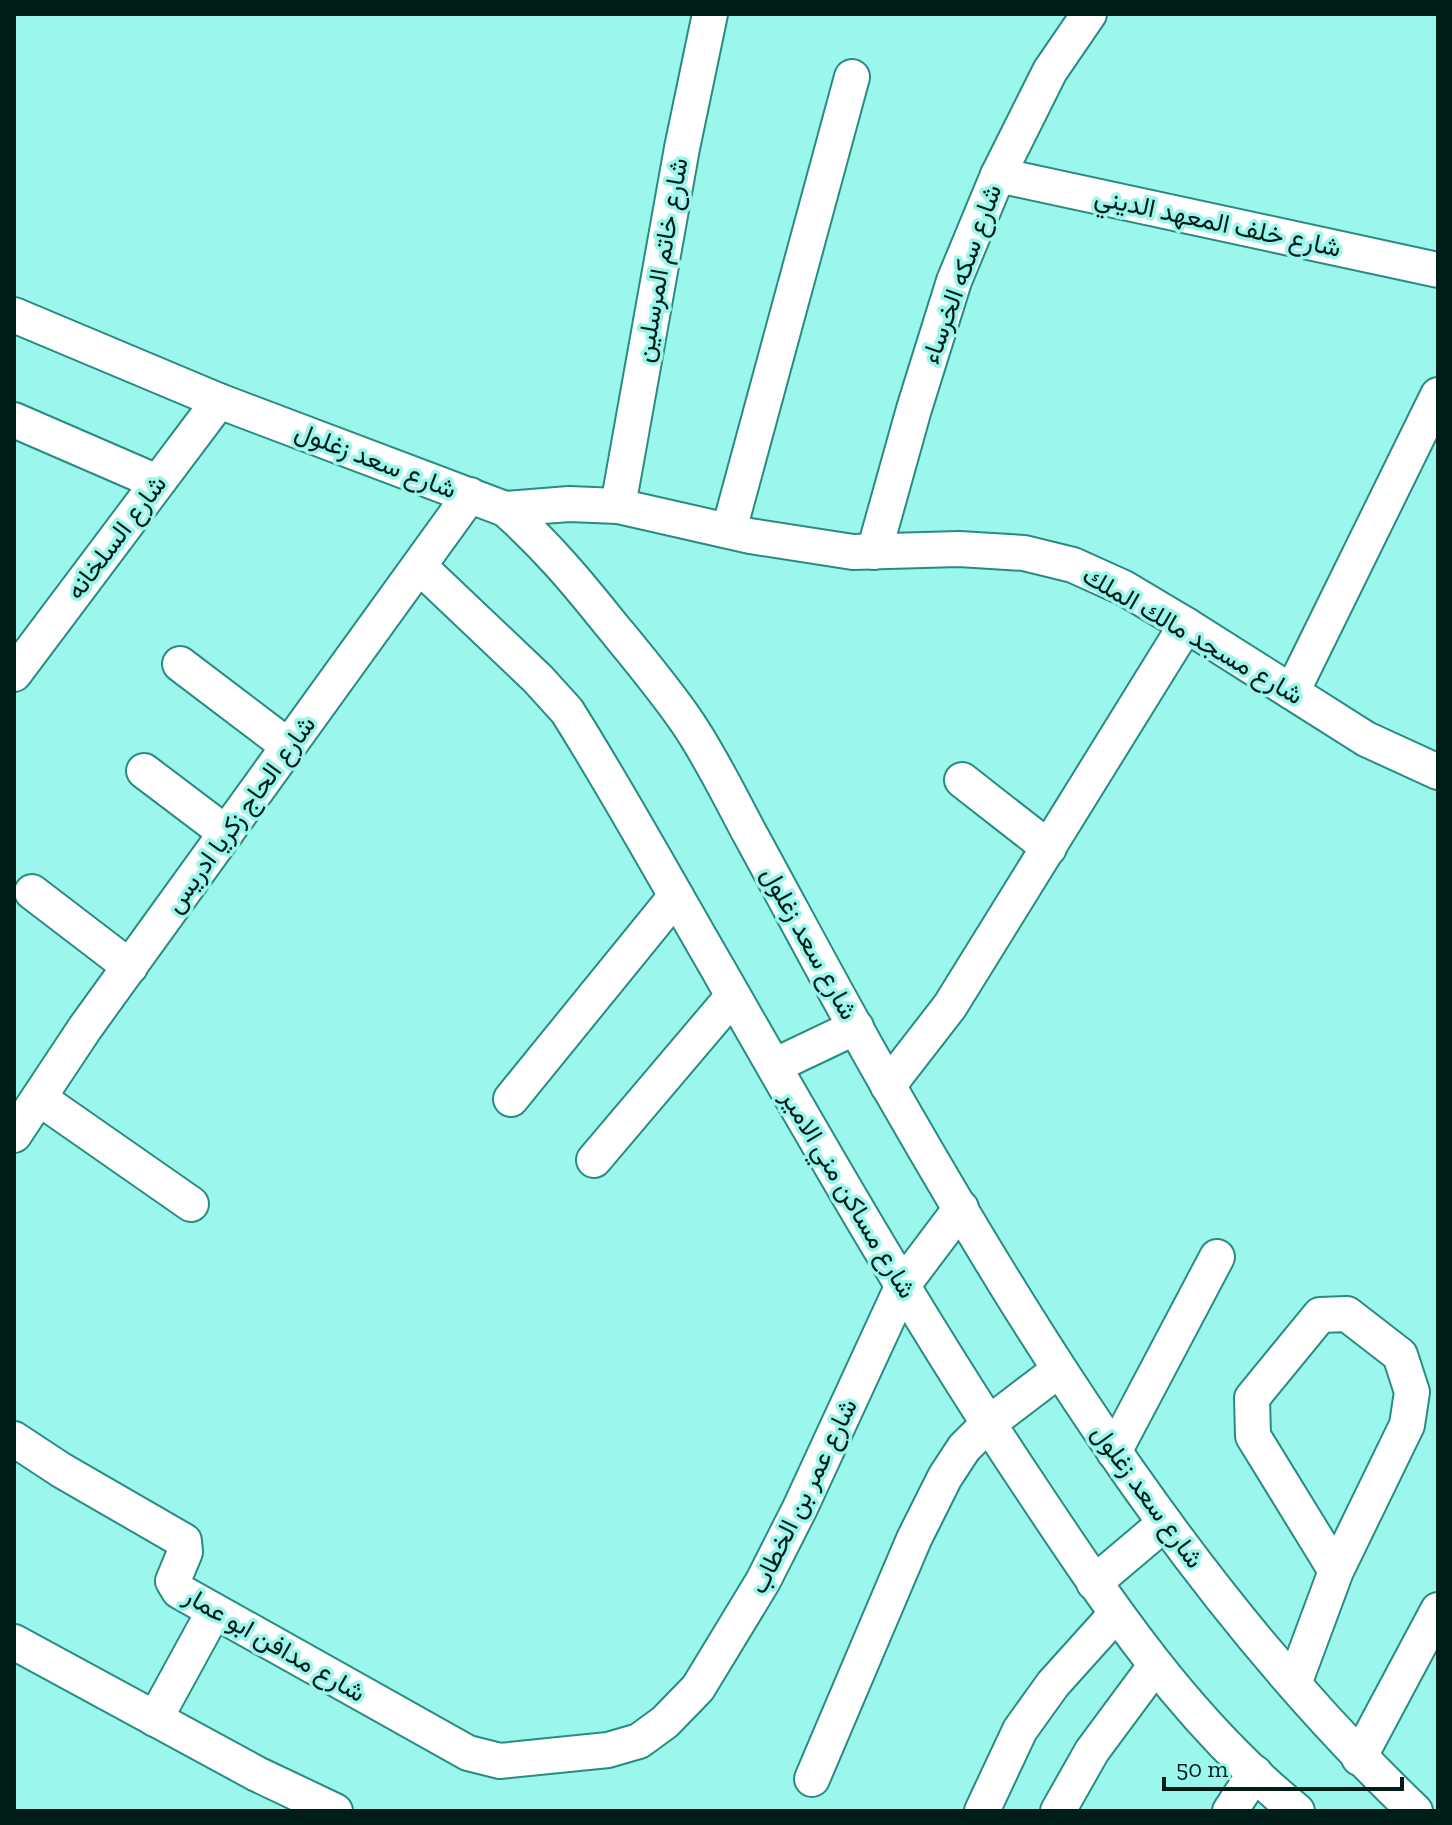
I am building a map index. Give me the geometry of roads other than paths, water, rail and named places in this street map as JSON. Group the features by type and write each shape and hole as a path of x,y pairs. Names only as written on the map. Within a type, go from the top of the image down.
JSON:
{"street":[{"name":"شارع خاتم المرسلين","path":"618,506 682,148 710,14"},
{"name":"شارع سكه الخرساء","path":"874,552 954,281 998,175 1050,71 1083,15"},
{"path":"729,530 852,77"},
{"name":"شارع خلف المعهد الديني","path":"998,175 1438,270"},
{"name":"شارع سعد زغلول","path":"14,315 219,401 505,509 539,538 688,724 888,1086 1059,1370 1114,1452 1165,1523 1294,1684 1359,1758 1415,1811"},
{"path":"1292,692 1438,395"},
{"name":"شارع السلخانه","path":"19,657 219,401"},
{"path":"14,420 157,482"},
{"name":"شارع الحاج زكريا ادريس","path":"14,1135 130,967 470,495"},
{"name":"شارع مسجد مالك الملك","path":"505,509 569,504 618,506 853,552 959,549 1036,556 1073,565 1124,588 1366,739 1438,772"},
{"name":"شارع مساكن مني الامير","path":"419,566 538,679 567,711 903,1285 988,1424 1094,1583 1155,1666 1255,1773 1297,1811"},
{"path":"888,1086 950,1006 1186,625"},
{"path":"180,664 288,746"},
{"path":"144,771 226,833"},
{"path":"962,780 1049,848"},
{"path":"32,892 130,967"},
{"path":"511,1099 676,896"},
{"path":"594,1160 733,996"},
{"path":"774,1066 856,1027"},
{"path":"39,1098 191,1204"},
{"name":"شارع عمر بن الخطاب","path":"608,1750 639,1741 665,1722 698,1688 763,1581 903,1285 961,1208"},
{"path":"1114,1452 1217,1257"},
{"path":"1294,1684 1336,1571 1407,1425 1412,1392 1400,1355 1347,1314 1320,1315 1252,1398 1253,1436 1336,1571"},
{"path":"812,1779 928,1507 964,1448 988,1424 1059,1370"},
{"name":"شارع مدافن ابو عمار","path":"14,1439 61,1470 184,1541 187,1546 174,1575 174,1587 468,1753 500,1761 608,1750"},
{"path":"1094,1583 1165,1523"},
{"path":"1359,1758 1438,1610"},
{"path":"155,1719 214,1611"},
{"path":"982,1811 1020,1730 1053,1684 1116,1614"},
{"path":"14,1642 257,1774 335,1811"},
{"path":"1058,1811 1092,1751 1155,1666"},
{"path":"1230,1811 1255,1773"}]}
